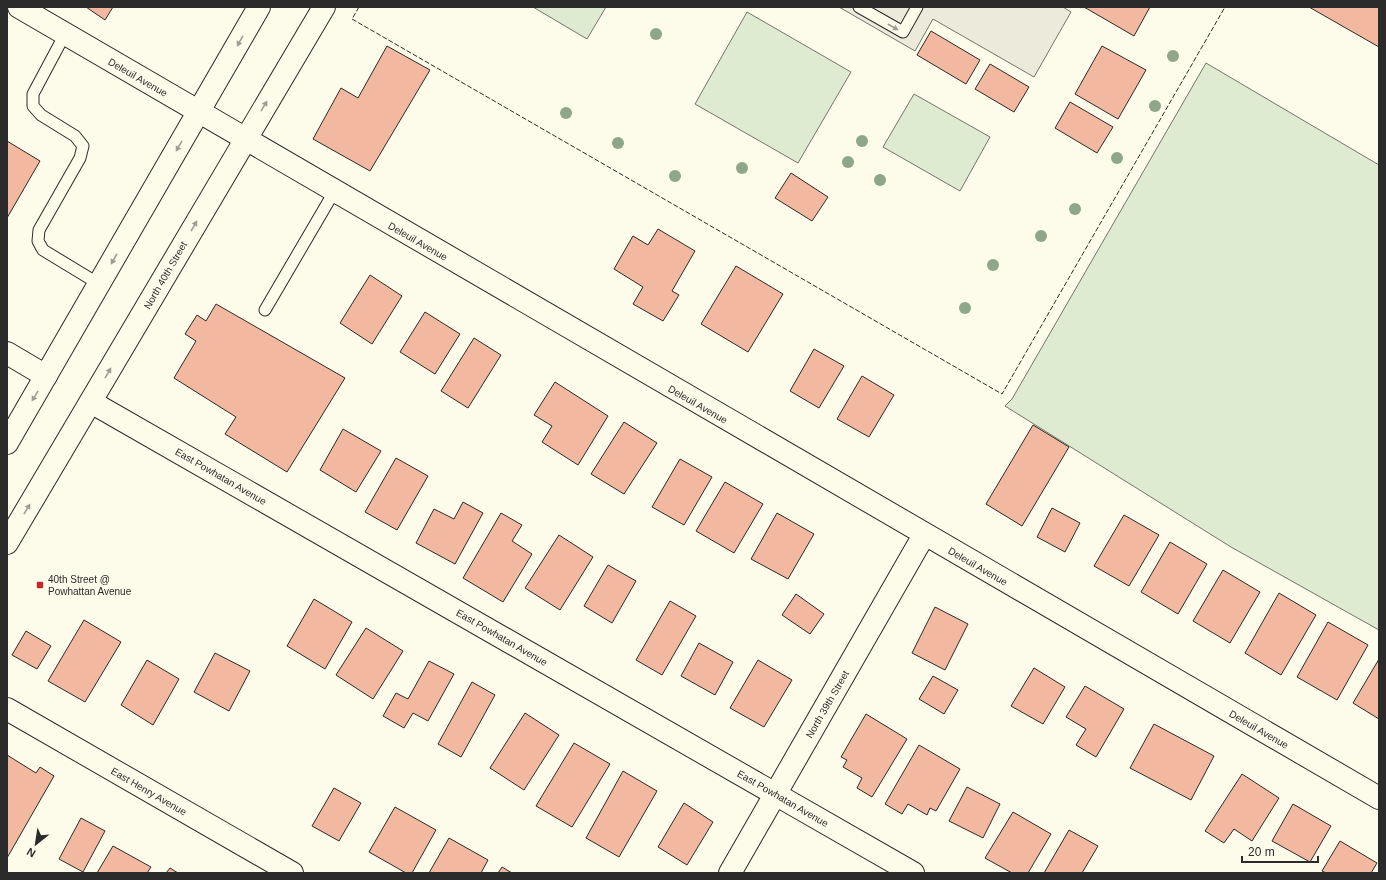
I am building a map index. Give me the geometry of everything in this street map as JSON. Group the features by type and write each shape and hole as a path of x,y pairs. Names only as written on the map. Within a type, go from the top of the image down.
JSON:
{"street":[{"name":"Deleuil Avenue","path":"19,7 244,140 1379,798"},
{"path":"7,443 259,7"},
{"name":"North 40th Street","path":"7,542 324,7"},
{"path":"7,353 46,376"},
{"name":"East Powhatan Avenue","path":"91,402 913,873"},
{"name":"North 39th Street","path":"730,873 924,535"},
{"name":"East Henry Avenue","path":"7,709 292,873"}],"lane":[{"path":"859,7 903,32 917,7"},
{"path":"65,34 33,94 34,106 41,115 76,136 83,146 80,158 39,230 38,241 43,250 100,284"},
{"path":"265,310 334,192"}],"green space":[{"path":"533,7 606,7 587,39"},
{"path":"747,12 851,72 798,163 695,104"},
{"path":"1206,63 1379,165 1379,630 1231,547 1005,406 1012,399"},
{"path":"914,94 990,137 960,191 883,147"}],"shaded area":[{"path":"839,7 1063,7 1071,12 1034,77 933,19 915,51"}],"building":[{"path":"86,7 113,7 105,20"},
{"path":"1084,7 1150,7 1134,36"},
{"path":"1309,7 1379,7 1379,47"},
{"path":"931,31 980,60 966,84 917,55"},
{"path":"387,46 430,70 370,171 313,139 341,88 358,98"},
{"path":"1102,46 1146,70 1118,119 1075,94"},
{"path":"990,64 1029,87 1014,112 975,89"},
{"path":"1070,102 1113,127 1097,153 1055,128"},
{"path":"7,141 40,161 7,218"},
{"path":"791,173 828,197 812,221 775,198"},
{"path":"658,229 695,251 672,291 679,295 663,321 633,304 643,287 614,269 633,236 648,245"},
{"path":"736,266 783,294 748,352 701,324"},
{"path":"370,275 402,296 372,344 340,323"},
{"path":"216,304 345,378 287,472 225,434 236,417 174,378 196,341 185,334 197,315 206,321"},
{"path":"425,312 460,334 435,374 400,352"},
{"path":"474,338 501,355 468,408 441,391"},
{"path":"814,349 844,366 819,408 790,391"},
{"path":"862,376 894,395 869,437 837,419"},
{"path":"555,382 608,416 578,465 542,442 552,426 534,415"},
{"path":"624,422 657,443 624,494 591,474"},
{"path":"1033,425 1069,447 1022,526 986,504"},
{"path":"343,429 381,451 356,492 320,470"},
{"path":"396,458 428,476 397,530 365,512"},
{"path":"680,459 712,477 684,525 652,507"},
{"path":"725,482 763,504 734,553 696,531"},
{"path":"463,502 483,513 455,564 416,543 434,509 454,519"},
{"path":"1052,508 1080,523 1065,552 1037,537"},
{"path":"501,513 522,525 512,541 532,554 503,602 463,578"},
{"path":"777,513 814,534 788,579 751,559"},
{"path":"1124,515 1159,535 1129,586 1094,566"},
{"path":"559,535 593,557 560,610 525,588"},
{"path":"1170,542 1207,564 1178,614 1141,592"},
{"path":"608,565 636,581 612,623 584,606"},
{"path":"1223,570 1260,592 1230,643 1193,621"},
{"path":"1279,593 1316,615 1281,675 1245,653"},
{"path":"796,594 824,614 810,634 782,615"},
{"path":"314,599 352,622 325,669 287,646"},
{"path":"670,601 696,616 662,675 636,660"},
{"path":"935,607 968,624 945,670 912,653"},
{"path":"84,620 121,642 85,702 48,681"},
{"path":"1328,622 1368,645 1337,700 1297,677"},
{"path":"366,628 403,651 373,699 336,675"},
{"path":"26,631 51,646 37,669 12,655"},
{"path":"699,643 733,662 715,695 681,676"},
{"path":"215,653 250,671 229,711 194,692"},
{"path":"1379,659 1379,719 1353,703"},
{"path":"147,660 179,679 153,725 121,705"},
{"path":"758,660 792,680 764,727 730,708"},
{"path":"429,661 454,674 428,721 413,713 404,728 383,716 396,693 408,699"},
{"path":"1034,668 1065,687 1043,724 1011,706"},
{"path":"933,676 958,690 944,714 919,699"},
{"path":"472,682 495,695 461,757 438,744"},
{"path":"1085,686 1124,709 1096,757 1076,745 1086,729 1066,717"},
{"path":"525,713 559,735 524,790 490,768"},
{"path":"866,714 907,739 872,797 857,788 862,778 843,767 847,760 841,757"},
{"path":"1154,724 1214,756 1191,800 1130,768"},
{"path":"574,743 610,764 572,827 536,806"},
{"path":"919,745 960,769 936,811 930,808 927,815 908,804 902,814 885,804"},
{"path":"7,755 36,773 40,767 54,776 7,858"},
{"path":"623,771 657,791 619,857 586,838"},
{"path":"1242,774 1279,798 1252,841 1234,829 1224,843 1205,831"},
{"path":"967,787 1000,804 983,838 949,821"},
{"path":"334,788 361,803 339,841 312,826"},
{"path":"684,803 713,822 687,865 658,847"},
{"path":"1293,804 1331,826 1310,862 1272,841"},
{"path":"395,807 436,830 412,873 406,873 369,852"},
{"path":"1013,812 1051,834 1028,873 1012,873 985,858"},
{"path":"81,818 105,831 83,872 59,859"},
{"path":"1069,830 1098,846 1082,873 1044,873"},
{"path":"449,838 488,860 481,873 429,873"},
{"path":"1340,841 1377,863 1371,873 1326,873 1322,871"},
{"path":"113,846 151,867 147,873 97,873"},
{"path":"502,867 512,873 498,873"},
{"path":"170,868 178,873 166,873"}],"fence":[{"path":"359,7 352,19 1002,394 1225,7"}],"place":[{"name":"40th Street @ Powhattan Avenue","path":"40,585"}]}
